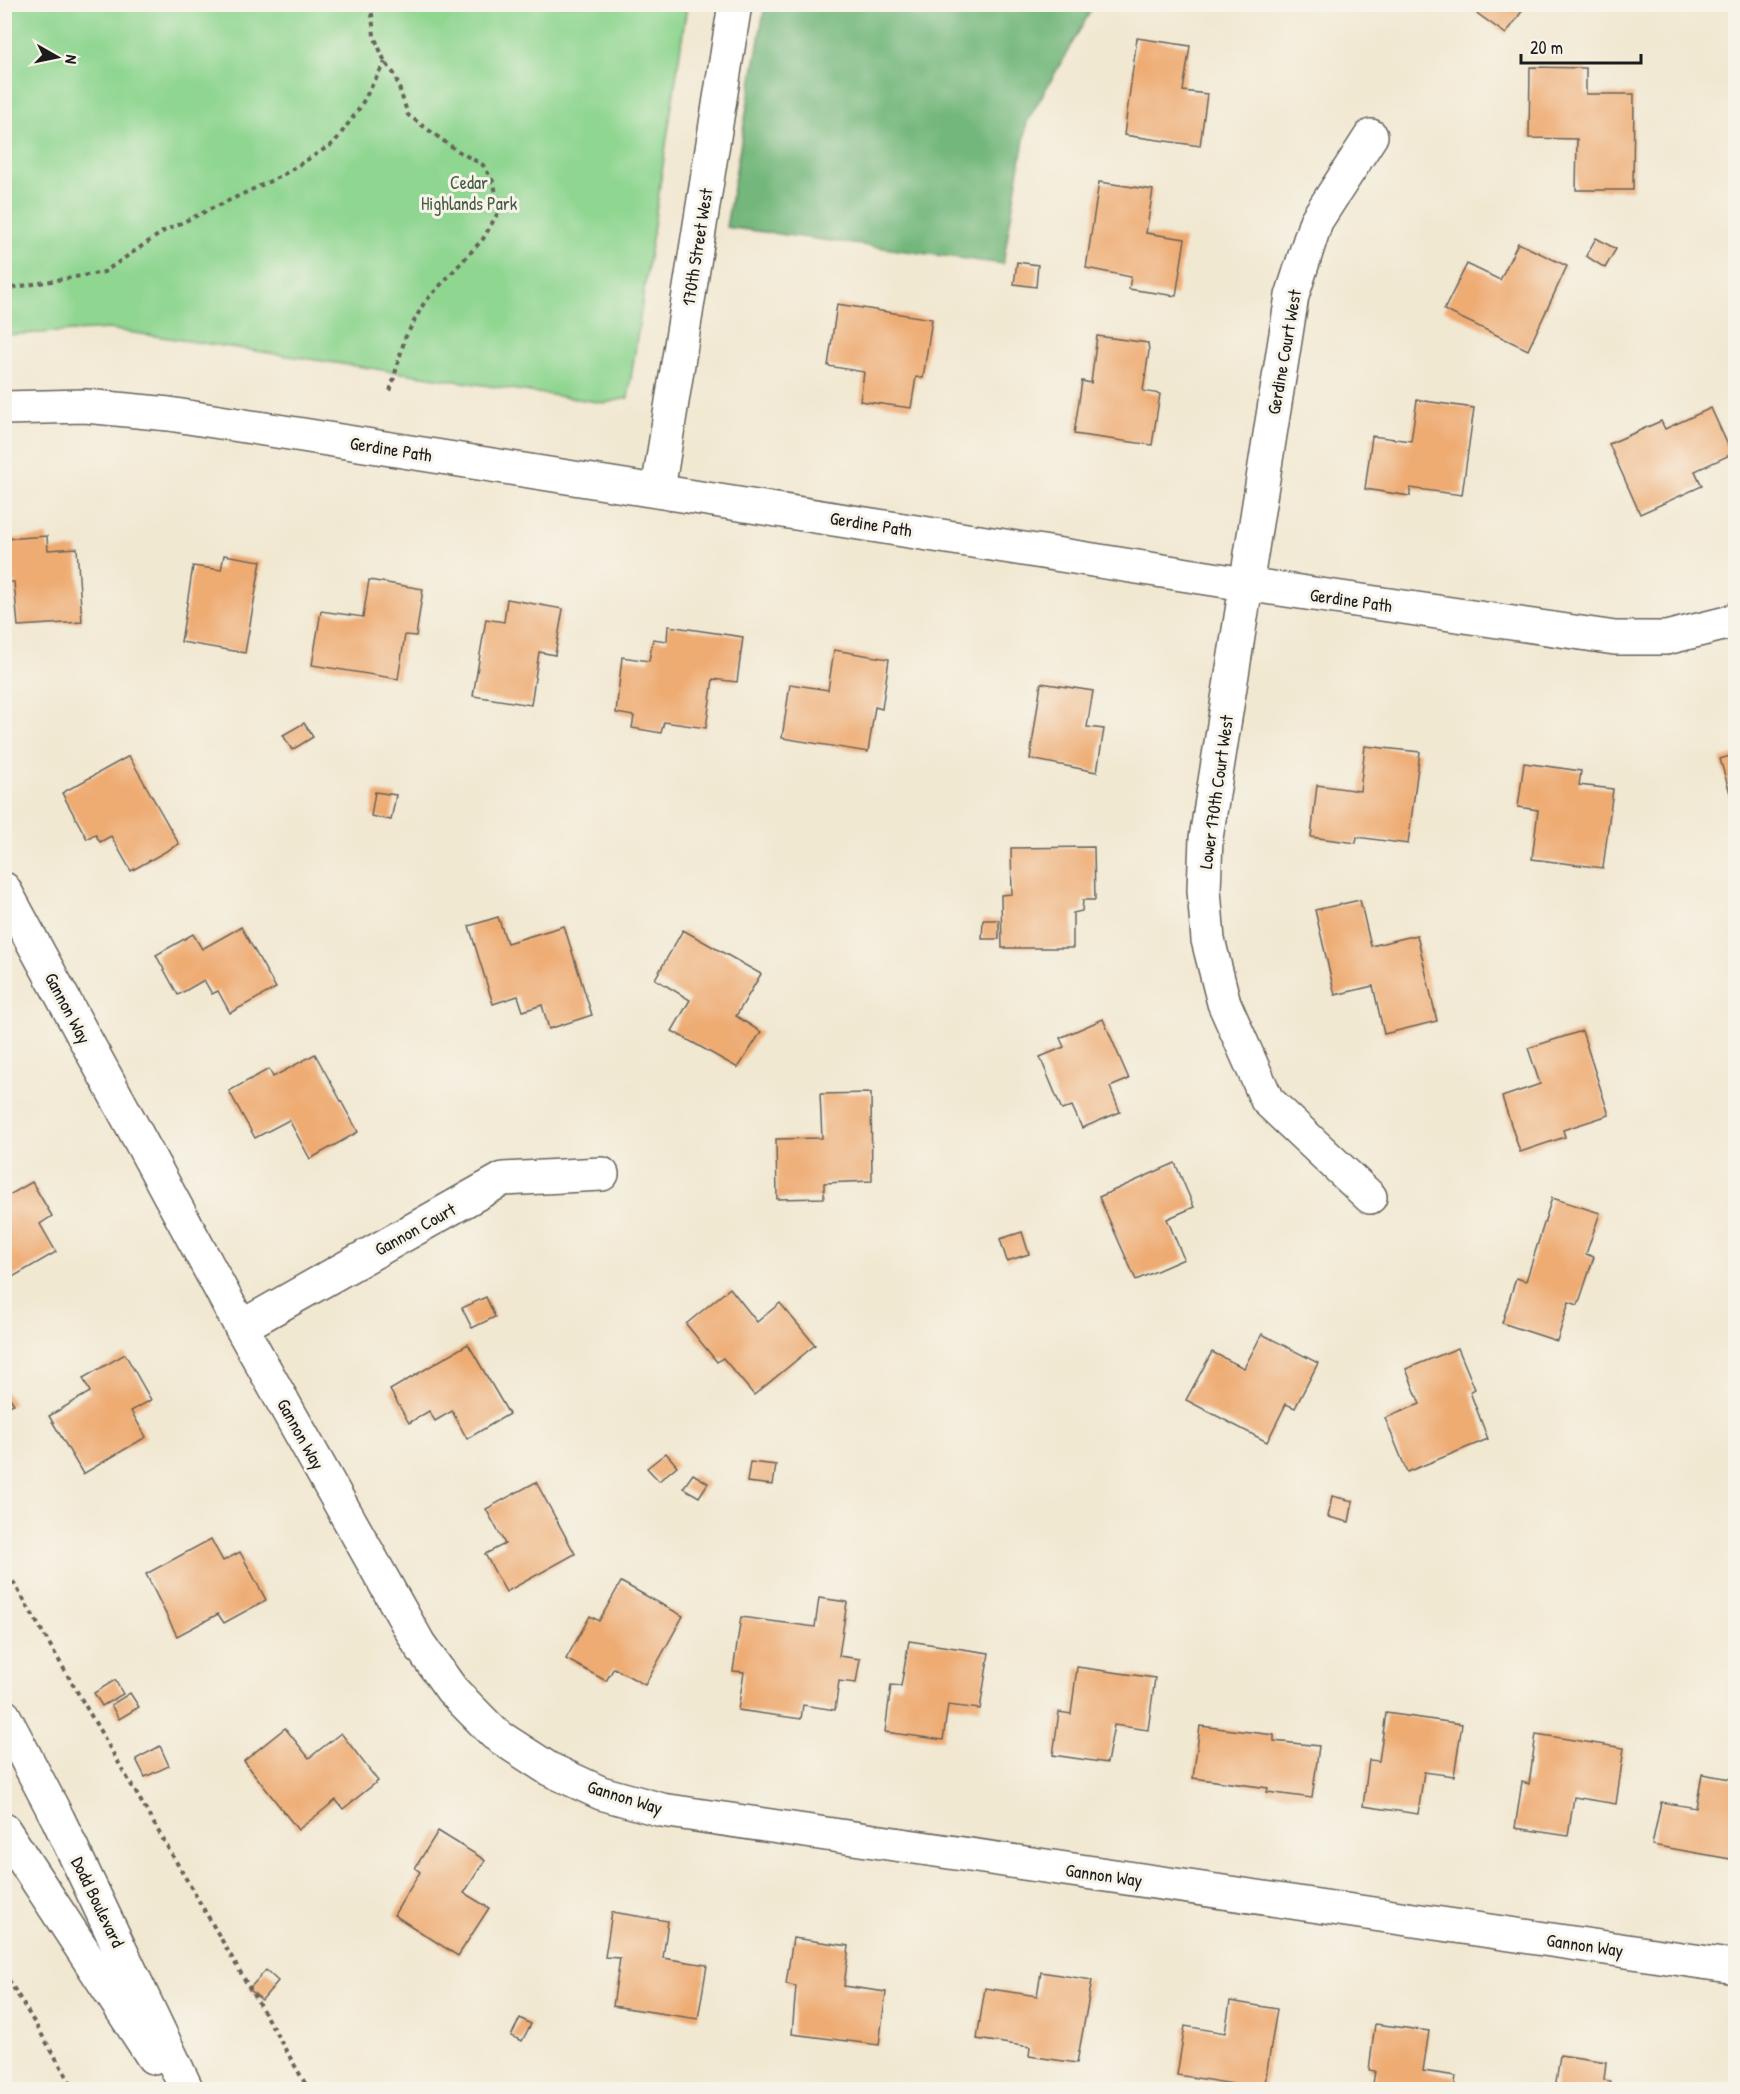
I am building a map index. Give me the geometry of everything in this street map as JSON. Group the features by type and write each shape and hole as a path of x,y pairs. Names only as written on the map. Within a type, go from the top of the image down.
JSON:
{"street":[{"name":"170th Street West","path":"658,490 735,4"},
{"name":"Gerdine Court West","path":"1245,584 1292,296 1316,221 1371,136"},
{"name":"Gerdine Path","path":"4,408 85,406 169,414 1245,584 1615,638 1666,638 1736,619"},
{"name":"Lower 170th Court West","path":"1245,584 1237,651 1206,838 1204,890 1208,940 1224,1003 1267,1100 1370,1197"},
{"name":"Gannon Way","path":"4,889 241,1327 419,1644 452,1690 495,1734 549,1769 601,1793 673,1812 1736,1967"},
{"name":"Gannon Court","path":"241,1327 503,1179 602,1174"},
{"name":"Dodd Boulevard","path":"4,1716 58,1819 187,2090"},
{"name":"Dodd Boulevard","path":"4,1830 174,2090"}],"path":[{"path":"371,4 374,36 385,62 395,75 408,115 456,150 483,165 495,183 499,211 483,239 424,303 405,338 388,395"},
{"path":"4,289 104,272 165,231 281,176 334,143 359,109 385,62"},
{"path":"4,1566 309,2090"},
{"path":"4,1972 75,2090"}],"green space":[{"name":"Cedar Highlands Park","path":"5,4 687,5 628,398 605,403 108,329 5,335"},
{"path":"765,5 1094,5 1027,122 1003,264 726,227"}],"building":[{"path":"1464,4 1527,4 1506,34"},
{"path":"1137,38 1190,46 1183,91 1207,94 1200,146 1124,135"},
{"path":"1530,67 1586,68 1586,94 1634,94 1633,190 1576,190 1577,139 1529,138"},
{"path":"1099,182 1153,190 1146,233 1185,239 1176,296 1129,289 1131,277 1086,268"},
{"path":"1596,238 1616,249 1605,268 1586,256"},
{"path":"1518,243 1567,266 1528,350 1444,310 1467,264 1500,280"},
{"path":"1017,262 1038,265 1036,287 1014,284"},
{"path":"837,304 932,319 923,378 916,377 911,408 860,401 864,372 828,366"},
{"path":"1097,336 1148,343 1149,351 1143,391 1160,394 1152,445 1074,434 1082,381 1091,383"},
{"path":"1417,400 1474,408 1462,495 1410,488 1410,496 1365,489 1372,436 1411,441"},
{"path":"1711,408 1732,454 1695,471 1702,486 1640,514 1609,444 1661,421 1665,429"},
{"path":"47,536 48,550 77,548 82,622 18,626 14,582 5,582 4,539"},
{"path":"224,555 261,561 245,653 181,642 193,566 221,570"},
{"path":"369,580 423,589 416,636 405,635 398,679 312,665 321,611 363,617"},
{"path":"507,599 563,609 555,655 539,652 531,705 473,696 486,619 504,622"},
{"path":"668,626 743,637 737,682 713,679 706,728 664,722 661,733 632,728 634,716 616,713 622,657 649,661 653,639 667,641"},
{"path":"834,650 889,659 882,709 875,707 868,752 782,738 790,684 828,690"},
{"path":"1041,683 1093,691 1087,727 1104,729 1097,772 1030,759"},
{"path":"304,723 313,737 292,750 283,735"},
{"path":"1365,746 1420,752 1408,844 1357,837 1356,843 1311,837 1317,785 1360,791"},
{"path":"1736,754 1736,810 1735,810 1720,759"},
{"path":"129,756 179,844 131,871 111,836 100,842 95,834 87,839 62,793"},
{"path":"1524,763 1581,771 1579,785 1613,789 1603,868 1532,859 1538,810 1518,807"},
{"path":"375,792 396,795 391,820 371,816"},
{"path":"1094,847 1095,900 1083,900 1082,911 1073,913 1073,948 1002,948 1001,895 1012,894 1011,848"},
{"path":"1360,900 1371,946 1417,935 1437,1021 1384,1034 1373,986 1335,995 1315,910"},
{"path":"498,917 507,943 564,926 592,1015 549,1029 542,1005 523,1011 518,996 493,1004 469,926"},
{"path":"983,920 999,920 999,939 982,939"},
{"path":"241,927 276,988 230,1013 218,991 212,994 204,980 178,995 156,955 193,934 202,949"},
{"path":"683,930 761,974 736,1016 761,1032 738,1068 672,1031 690,1000 655,979"},
{"path":"1103,1019 1129,1079 1110,1087 1120,1112 1082,1128 1072,1106 1062,1110 1040,1057 1064,1047 1060,1038"},
{"path":"1582,1031 1609,1115 1563,1130 1565,1137 1520,1152 1502,1097 1540,1084 1528,1048"},
{"path":"315,1054 358,1132 310,1159 289,1120 255,1138 229,1091 269,1069 273,1077"},
{"path":"871,1093 872,1181 824,1183 824,1198 777,1199 776,1139 822,1138 820,1094"},
{"path":"1175,1163 1194,1207 1167,1219 1184,1259 1136,1280 1099,1197"},
{"path":"32,1182 52,1216 40,1224 56,1252 4,1282 4,1198"},
{"path":"1552,1198 1600,1213 1586,1254 1594,1257 1578,1305 1569,1302 1557,1341 1502,1323 1516,1278 1526,1281"},
{"path":"1022,1232 1029,1254 1007,1261 1000,1239"},
{"path":"730,1288 757,1322 780,1303 815,1345 754,1395 723,1358 717,1362 686,1324"},
{"path":"486,1297 495,1317 472,1328 462,1308"},
{"path":"1262,1334 1318,1363 1295,1408 1286,1404 1267,1442 1186,1400 1212,1352 1244,1368"},
{"path":"468,1344 509,1414 467,1439 452,1411 435,1421 429,1411 409,1423 390,1390"},
{"path":"1458,1348 1475,1389 1470,1392 1488,1439 1407,1472 1385,1418 1420,1404 1406,1369"},
{"path":"125,1354 151,1400 131,1411 146,1437 83,1474 49,1416 90,1392 83,1378"},
{"path":"4,1389 14,1404 4,1408"},
{"path":"666,1453 677,1466 659,1481 647,1468"},
{"path":"750,1462 776,1465 773,1485 747,1482"},
{"path":"693,1474 708,1483 699,1497 683,1488"},
{"path":"536,1482 575,1554 506,1592 485,1554 505,1544 486,1509"},
{"path":"1332,1496 1353,1501 1349,1522 1328,1517"},
{"path":"211,1539 223,1561 240,1552 266,1600 224,1623 218,1614 177,1636 146,1574"},
{"path":"621,1582 683,1616 645,1685 614,1668 606,1681 566,1659 590,1616 599,1621"},
{"path":"819,1598 847,1602 839,1656 860,1659 856,1683 839,1681 835,1710 803,1705 801,1719 738,1710 744,1672 733,1671 741,1617 815,1627"},
{"path":"909,1641 989,1653 980,1709 948,1705 943,1740 885,1732 891,1685 901,1686"},
{"path":"1077,1667 1155,1678 1148,1730 1114,1725 1107,1763 1053,1755 1059,1712 1071,1714"},
{"path":"115,1680 123,1694 102,1706 94,1693"},
{"path":"130,1693 139,1707 119,1719 111,1705"},
{"path":"1386,1713 1462,1724 1454,1776 1424,1772 1418,1814 1363,1806 1369,1760 1379,1761"},
{"path":"1200,1726 1274,1735 1274,1741 1319,1746 1312,1798 1267,1792 1268,1788 1193,1778"},
{"path":"285,1728 309,1758 341,1733 378,1781 343,1809 336,1800 298,1830 244,1761"},
{"path":"1536,1734 1624,1748 1616,1804 1574,1797 1568,1836 1515,1828 1522,1782 1529,1784"},
{"path":"160,1746 169,1766 145,1777 136,1759"},
{"path":"1702,1774 1736,1780 1736,1860 1652,1845 1661,1802 1696,1808"},
{"path":"438,1831 485,1860 464,1893 489,1908 458,1956 394,1915 420,1872 415,1868"},
{"path":"612,1912 668,1921 663,1958 707,1965 698,2019 613,2006 620,1958 605,1957"},
{"path":"793,1938 849,1946 844,1986 886,1992 879,2045 792,2034 796,1986 786,1984"},
{"path":"266,1970 278,1981 262,2000 249,1989"},
{"path":"1041,1972 1092,1980 1077,2063 1029,2056 1030,2047 977,2039 985,1988 1037,1996"},
{"path":"1230,2001 1277,2009 1264,2089 1177,2075 1185,2026 1225,2033"},
{"path":"520,2018 531,2024 522,2041 511,2036"},
{"path":"1375,2024 1429,2031 1423,2071 1456,2076 1454,2090 1372,2090 1375,2071 1369,2070"},
{"path":"1560,2055 1606,2062 1604,2080 1610,2081 1609,2090 1555,2090"}]}
